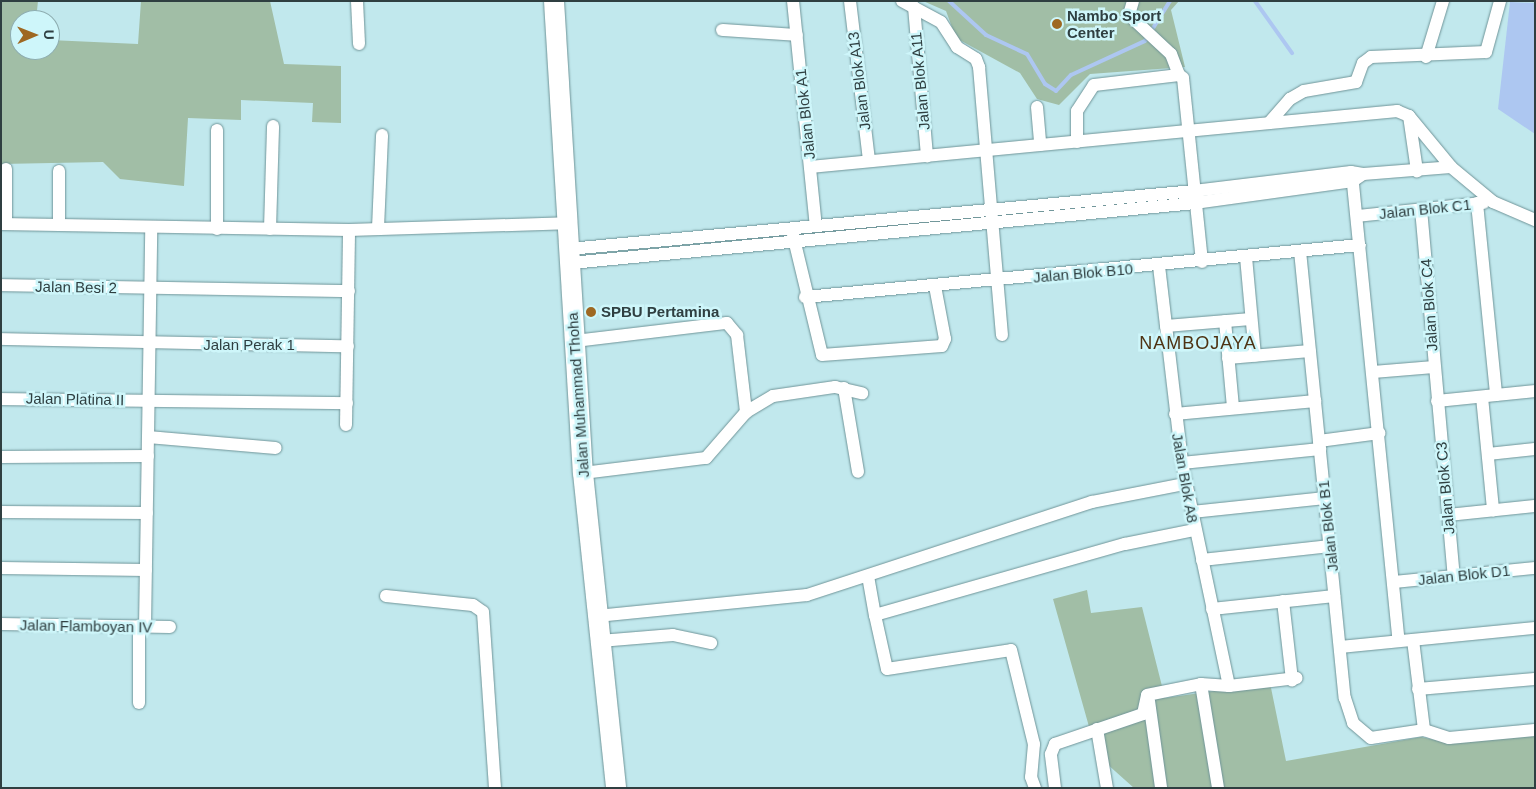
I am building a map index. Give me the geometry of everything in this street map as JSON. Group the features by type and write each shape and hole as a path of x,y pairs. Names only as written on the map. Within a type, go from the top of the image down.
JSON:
{"main road":[{"name":"Jalan Muhammad Thoha","path":"554,1 566,222 570,256 583,473 616,788"}],"street":[{"path":"356,1 358,44"},
{"name":"Jalan Blok A1","path":"793,1 816,226"},
{"name":"Jalan Blok A13","path":"850,1 868,161"},
{"path":"902,1 942,22 958,48 976,59 1002,335"},
{"path":"1133,1 1127,11 1172,54 1179,76 1183,78 1202,262"},
{"path":"1426,57 1442,1"},
{"path":"1269,123 1290,99 1304,90 1356,82 1363,63 1371,57 1426,57 1486,52 1500,1"},
{"name":"Jalan Blok A11","path":"914,6 927,156"},
{"path":"722,30 797,35"},
{"path":"1077,142 1077,110 1094,85 1179,76"},
{"path":"1037,107 1040,145"},
{"path":"810,167 1397,112 1409,116 1451,167 1493,202 1535,220"},
{"path":"1409,116 1417,171"},
{"path":"270,229 272,126"},
{"path":"217,130 217,229"},
{"path":"378,228 382,135"},
{"path":"570,256 816,226 991,216 1195,197 1356,176 1451,167"},
{"path":"6,169 4,224 350,230 566,222"},
{"path":"59,171 59,225"},
{"path":"1356,176 1357,216 1399,641"},
{"name":"Jalan Blok C1","path":"1357,216 1493,202"},
{"path":"1477,203 1496,395"},
{"name":"Jalan Blok C4","path":"1422,209 1437,401"},
{"path":"570,256 793,242 991,216"},
{"path":"139,703 146,570 151,228"},
{"path":"792,229 793,242 817,349 822,356 834,357 942,346 945,339 935,286"},
{"path":"346,425 350,230"},
{"name":"Jalan Blok B10","path":"806,297 1202,262 1360,245"},
{"name":"Jalan Blok B1","path":"1300,251 1345,698 1360,733 1388,737 1424,730"},
{"path":"1246,257 1254,356"},
{"name":"Jalan Blok A8","path":"1159,266 1175,414 1185,484 1229,686"},
{"name":"Jalan Besi 2","path":"1,285 348,291"},
{"path":"1166,326 1251,319"},
{"path":"1225,321 1233,408"},
{"path":"575,341 727,323 737,335 746,412"},
{"name":"Jalan Perak 1","path":"1,339 150,344 348,346"},
{"path":"1228,358 1310,351"},
{"path":"1373,372 1434,367"},
{"path":"844,388 858,472"},
{"path":"583,473 706,458 746,412 773,396 844,388 862,393"},
{"path":"1437,401 1535,391"},
{"path":"1482,397 1494,510"},
{"name":"Jalan Platina II","path":"1,399 346,403"},
{"path":"1175,414 1315,401"},
{"name":"Jalan Blok C3","path":"1437,401 1454,576"},
{"path":"1182,463 1320,445 1379,433"},
{"path":"148,438 276,448"},
{"path":"1488,454 1535,449"},
{"path":"1,457 148,456"},
{"path":"597,616 784,598 868,576 1092,502 1185,484"},
{"path":"1192,512 1325,498"},
{"path":"1448,515 1535,506"},
{"path":"1,512 147,513"},
{"path":"875,615 1125,544 1194,530"},
{"path":"1202,560 1330,546"},
{"path":"1,568 146,570"},
{"name":"Jalan Blok D1","path":"1394,582 1535,568"},
{"path":"868,576 888,669 1011,650 1034,744 1031,777 1035,788"},
{"path":"386,596 473,604 483,612 495,788"},
{"path":"1212,609 1334,596"},
{"path":"1148,694 1201,684 1229,686 1294,679 1283,601"},
{"name":"Jalan Flamboyan IV","path":"1,624 170,627"},
{"path":"1340,647 1535,628"},
{"path":"600,641 673,635 710,643"},
{"path":"1413,640 1424,730 1449,738 1535,730"},
{"path":"1418,689 1535,679"},
{"path":"1201,684 1218,788"},
{"path":"1055,788 1052,748 1097,729 1144,713 1148,694"},
{"path":"1148,694 1162,788"},
{"path":"1097,729 1107,788"}],"green space":[{"path":"1,1 38,1 37,10 10,10 10,60 60,60 60,40 138,44 141,1 270,1 284,64 341,66 341,123 312,122 313,103 241,100 241,120 188,118 184,186 120,179 103,162 1,164"},
{"path":"923,1 1179,1 1171,10 1185,67 1090,74 1059,105 1037,99 1020,73 956,38 946,11"},
{"path":"1087,590 1091,613 1142,607 1165,698 1270,683 1286,761 1421,737 1449,743 1535,734 1535,788 1134,788 1097,755 1053,599"}],"water":[{"path":"1510,2 1535,3 1535,134 1498,109"}],"waterway":[{"path":"949,1 986,35 1027,54 1045,84 1056,91 1071,75 1145,41 1170,1"},
{"path":"1255,1 1292,53"}],"place":[{"name":"Nambo Sport Center","path":"1057,24"},
{"name":"SPBU Pertamina","path":"591,312"}],"district":[{"name":"NAMBOJAYA","path":"1198,343"}]}
